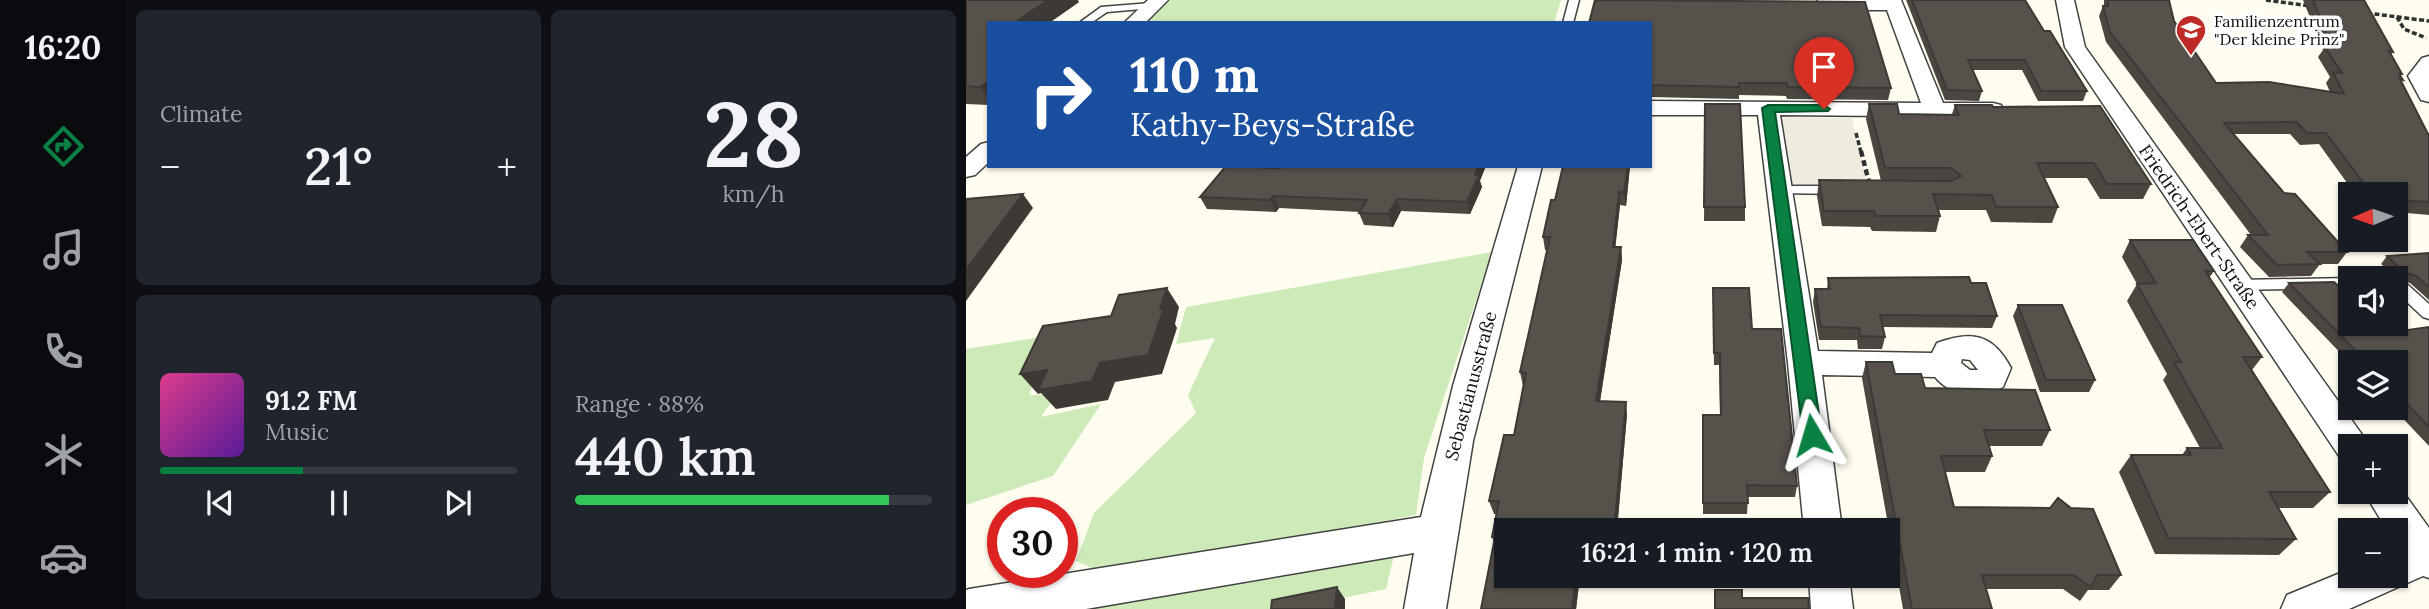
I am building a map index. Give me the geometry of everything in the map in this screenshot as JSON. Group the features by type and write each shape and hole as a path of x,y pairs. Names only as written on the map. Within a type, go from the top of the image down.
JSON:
{"street":[{"name":"Friedrich-Ebert-Straße","path":"2065,0 2075,47 2105,111 2239,285 2343,434"},
{"path":"1801,4 1893,2 1935,110"},
{"path":"1135,21 1155,3"},
{"path":"2429,62 2419,76 2429,95"},
{"path":"1652,107 2013,110"},
{"path":"1768,108 1804,363 1822,518"},
{"path":"966,139 987,140"},
{"path":"966,170 987,151"},
{"name":"Sebastianusstraße","path":"1425,609 1435,532 1455,442 1529,168"},
{"path":"1804,363 1944,365"},
{"path":"2389,504 2420,560"},
{"path":"969,609 1435,532"},
{"path":"1830,588 1832,609"},
{"path":"2302,609 2352,588"}],"lane":[{"path":"1569,21 1574,0"},
{"path":"1087,21 1105,9 1155,3"},
{"path":"1781,190 1871,190"},
{"path":"2239,285 2338,282"},
{"path":"2408,294 2429,313"}],"path":[{"path":"2266,0 2318,7"},
{"path":"2357,12 2429,20"},
{"path":"2397,17 2404,29 2429,40"},
{"path":"1855,130 1871,190"}],"green space":[{"path":"1171,0 1561,0 1555,21 1148,21"},
{"path":"1492,252 1424,458 1416,515 1108,575 1078,562 1094,513 1196,413 1188,395 1215,338 1176,344 1186,307"},
{"path":"1053,335 1029,395 1057,394 1041,417 1101,404 1053,476 966,505 966,349"},
{"path":"1395,551 1386,589 1291,609 1055,609"}],"shaded area":[{"path":"1781,117 1852,118 1867,185 1792,184"}],"building":[{"path":"966,0 1048,0 1017,21 987,21 987,82 980,87 966,86"},
{"path":"1595,0 1865,2 1891,88 1788,87 1787,83 1739,83 1739,87 1652,85 1652,21 1590,21"},
{"path":"1912,0 2025,0 2044,31 2050,31 2087,91 2041,91 2025,60 1968,60 1982,91 1947,90"},
{"path":"2108,0 2169,0 2174,21 2216,83 2269,82 2344,94 2333,72 2342,73 2324,46 2332,48 2313,0 2364,0 2393,52 2389,51 2402,74 2399,74 2403,80 2400,79 2429,134 2429,202 2408,201 2408,182 2363,182 2326,133 2307,133 2297,122 2224,123 2284,193 2295,194 2338,242 2338,252 2307,252 2320,264 2277,265 2248,235 2268,235 2110,32 2103,6 2108,6"},
{"path":"1705,104 1740,104 1745,207 1704,207"},
{"path":"1869,104 1897,104 1899,114 1959,115 1955,105 2100,106 2151,184 2107,184 2094,163 2037,163 2058,207 1996,207 1992,195 1933,194 1940,216 1875,216 1874,211 1824,211 1819,180 1951,181 1961,176 1951,168 1885,168"},
{"path":"1224,168 1477,168 1475,175 1479,175 1467,202 1397,199 1388,214 1359,213 1367,200 1273,196 1270,200 1200,197"},
{"path":"1563,168 1628,168 1624,193 1619,192 1613,247 1621,247 1596,401 1626,402 1615,518 1496,518 1499,501 1489,501 1504,435 1514,435 1526,373 1520,372 1550,237 1543,237 1551,200 1555,200"},
{"path":"1023,194 966,270 966,199"},
{"path":"2130,240 2193,240 2214,271 2205,271 2262,357 2243,357 2330,492 2269,492 2296,539 2168,538 2131,455 2191,455 2187,448 2222,448 2174,362 2181,362 2137,284 2156,283"},
{"path":"2429,253 2429,287 2416,276 2408,274 2408,266 2398,266 2387,256"},
{"path":"1969,277 1971,283 1986,283 1997,316 1880,315 1885,337 1860,336 1859,328 1821,327 1815,289 1830,289 1828,278"},
{"path":"2334,282 2338,286 2338,333 2289,283"},
{"path":"1167,288 1160,309 1164,308 1148,355 1100,363 1092,381 1038,390 1047,370 1020,374 1043,326 1111,316 1119,295"},
{"path":"1713,288 1749,288 1752,329 1781,329 1797,486 1747,485 1748,503 1703,503 1703,415 1721,415 1720,353 1714,353"},
{"path":"2018,305 2062,305 2095,380 2046,380"},
{"path":"2429,327 2429,427 2408,405 2408,350 2355,350 2341,336 2408,336 2408,330"},
{"path":"1866,362 1892,362 1895,374 1921,374 1925,388 2035,390 2050,430 1984,430 1992,456 1941,456 1954,507 2050,508 2058,498 2071,508 2093,509 2121,575 2097,575 2091,587 2073,575 1982,575 1992,609 1912,609 1900,545 1900,518 1895,518"},
{"path":"1494,542 1494,588 1575,588 1572,609 1481,609"},
{"path":"1337,587 1335,609 1271,609 1272,600"},
{"path":"1715,590 1742,590 1742,598 1808,598 1809,609 1715,609"}],"place":[{"name":"Familienzentrum \"Der kleine Prinz\"","path":"2191,57"}],"route":[{"path":"1812,435 1768,108 1824,109"}]}
